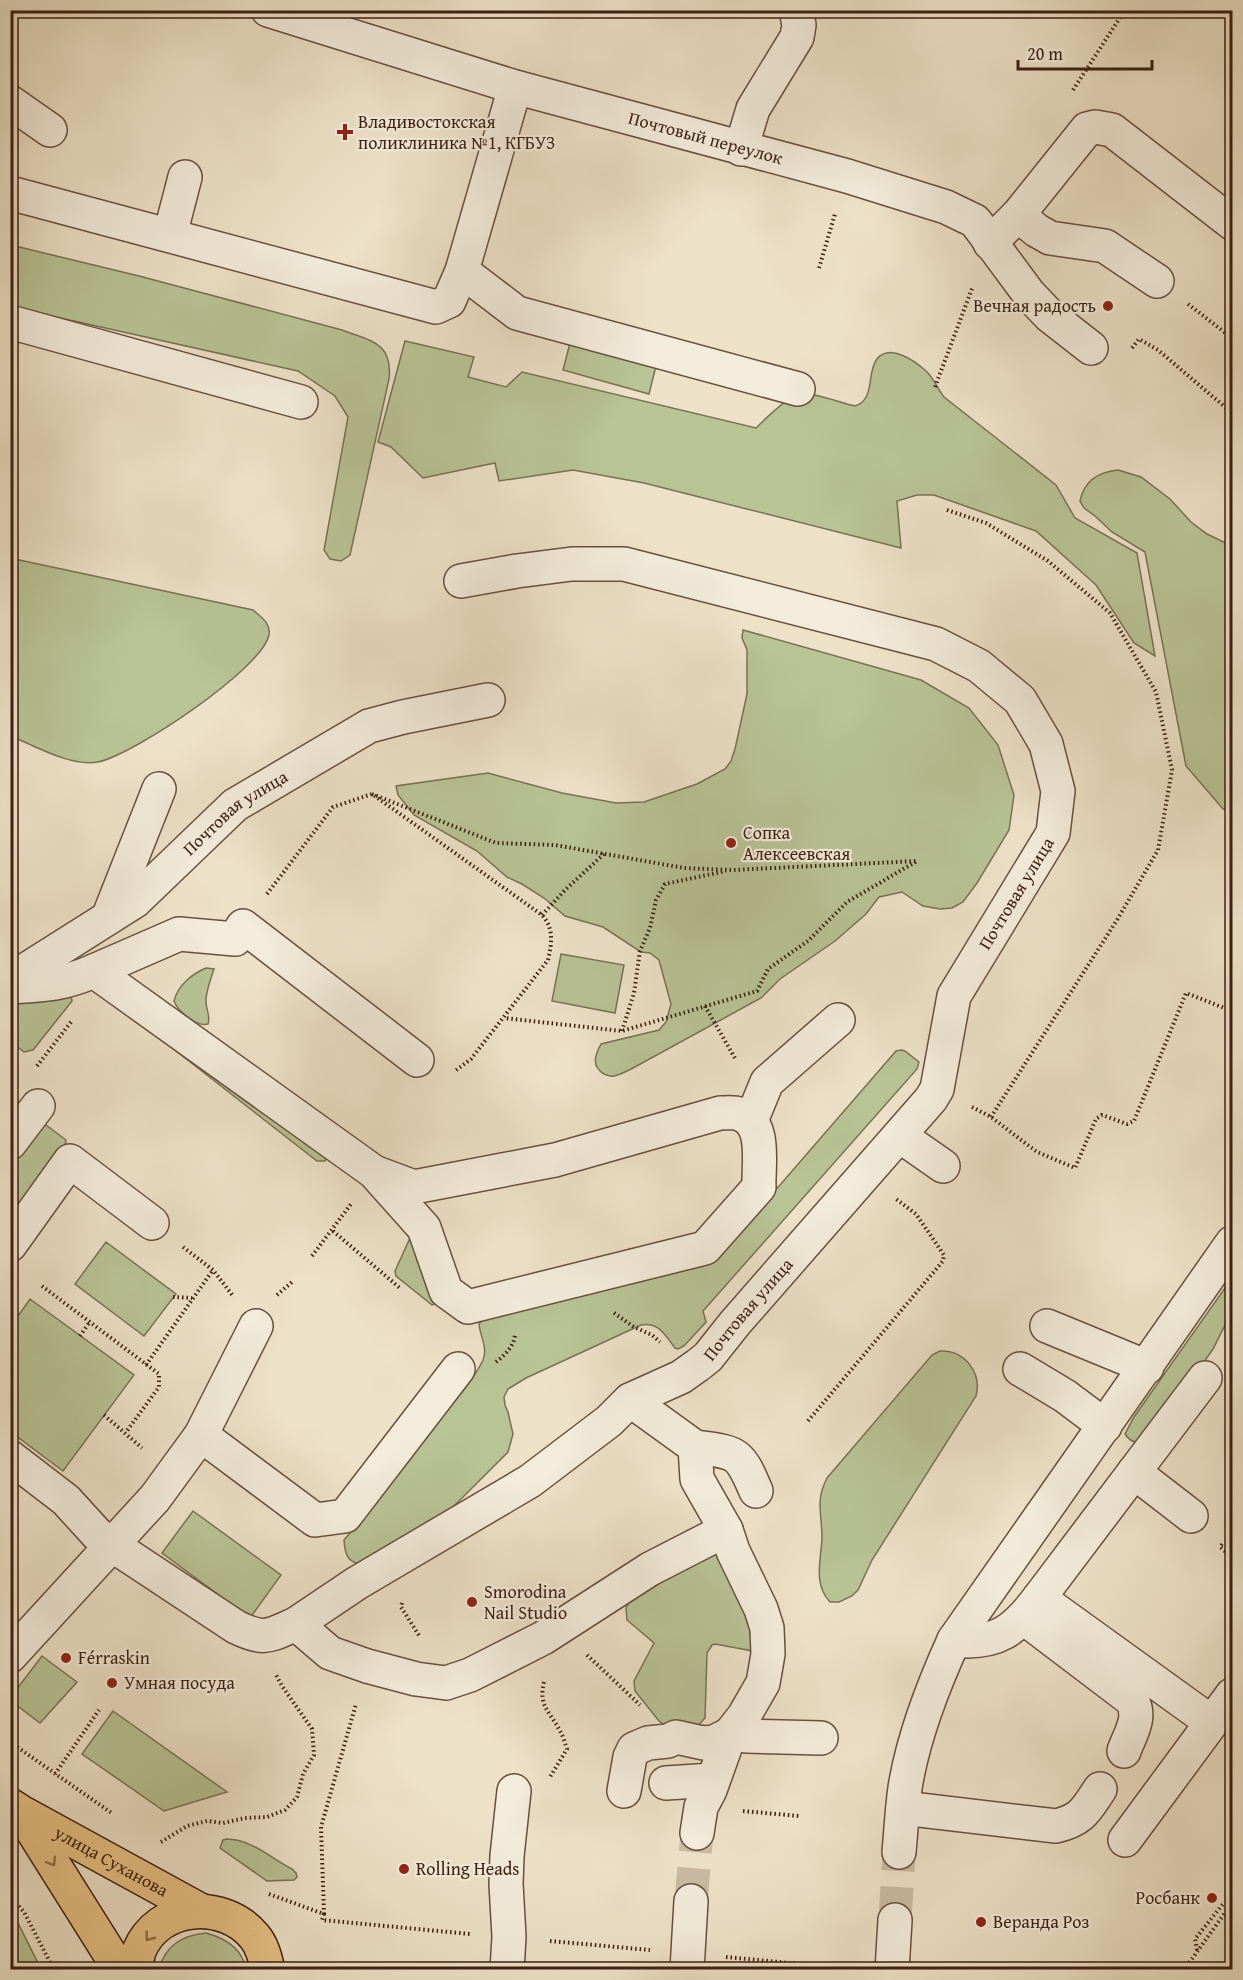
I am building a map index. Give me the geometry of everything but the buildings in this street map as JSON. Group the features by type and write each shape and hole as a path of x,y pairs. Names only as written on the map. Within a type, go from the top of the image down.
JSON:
{"main road":[{"name":"улица Суханова","path":"16,1809 200,1910"},
{"name":"улица Суханова","path":"16,1809 120,1970"},
{"path":"136,1970 139,1952 147,1937 160,1924 176,1916 200,1910 227,1916 243,1924 291,1970"},
{"path":"255,1936 264,1952 268,1970"}],"street":[{"path":"741,149 753,109 797,37 799,25 796,10"},
{"name":"Почтовый переулок","path":"271,11 515,87 847,176 946,207 975,221 1041,307 1091,348"},
{"path":"10,194 436,307 448,301 462,271 515,87"},
{"path":"10,102 50,130"},
{"path":"990,243 1018,215 1087,129 1095,127 1112,130 1233,223"},
{"path":"170,235 185,177"},
{"path":"1018,215 1050,238 1105,246 1157,281"},
{"path":"462,271 517,313 798,389"},
{"path":"10,322 301,402"},
{"name":"Почтовая улица","path":"461,581 572,564 624,564 936,644 979,666 1020,700 1046,744 1058,791 1053,833 954,996 937,1089 931,1099 735,1323 708,1357 681,1377 639,1395"},
{"name":"Почтовая улица","path":"10,980 135,901 236,805 369,726 488,700"},
{"path":"108,918 159,789"},
{"path":"10,987 54,985 73,980 180,934 234,925 417,1060"},
{"path":"94,971 374,1172 424,1228 446,1291 468,1307 705,1248 759,1187 758,1133 751,1121 739,1114 720,1113 555,1160 414,1187 374,1172"},
{"path":"751,1121 767,1082 838,1020"},
{"path":"10,1143 38,1106"},
{"path":"900,1136 943,1166"},
{"path":"10,1245 70,1161 152,1223"},
{"path":"735,1323 729,1307 813,1207"},
{"path":"899,1852 908,1771 925,1712 954,1640 1233,1243"},
{"path":"10,1656 155,1498 201,1436 256,1326"},
{"path":"1047,1326 1147,1367"},
{"path":"201,1436 315,1520 345,1516 458,1369"},
{"path":"1020,1369 1065,1396 1105,1426"},
{"path":"954,1640 984,1641 1013,1628 1032,1608 1204,1378"},
{"path":"10,1457 66,1500 97,1534 112,1545 236,1627 257,1637 275,1634 296,1624 357,1583 530,1481 609,1421 639,1395 695,1447 729,1452 744,1462 756,1491"},
{"path":"695,1447 697,1479 726,1530 733,1551 761,1609 767,1628 768,1654 763,1683 744,1716 730,1734 701,1807 697,1833"},
{"path":"1134,1472 1191,1516"},
{"path":"296,1624 330,1653 416,1679 446,1683 470,1676 533,1644 650,1569 726,1530"},
{"path":"1032,1608 1211,1722"},
{"path":"1032,1608 1132,1700 1136,1708 1136,1720 1124,1751"},
{"path":"1125,1840 1233,1695"},
{"path":"624,1791 630,1757 634,1749 648,1743 668,1741 676,1737 703,1743 714,1742 730,1734 821,1738"},
{"path":"666,1783 713,1780"},
{"path":"507,1970 509,1937 507,1865 529,1789"},
{"path":"903,1808 1056,1826 1073,1822 1086,1810 1100,1789"},
{"path":"687,1962 691,1901"},
{"path":"892,1970 895,1920"}],"path":[{"path":"1070,95 1125,10"},
{"path":"819,268 847,176"},
{"path":"935,387 990,243"},
{"path":"1157,281 1233,338"},
{"path":"1091,348 1113,362 1124,357 1139,339 1158,350 1233,413"},
{"path":"1233,450 1230,457 1230,470 1233,473"},
{"path":"947,510 986,523 1048,561 1110,613 1156,692 1172,770 1158,850 1117,920 991,1117"},
{"path":"372,794 542,915 548,921 553,940 548,960 471,1059 457,1071 442,1073 431,1071 417,1060"},
{"path":"234,925 333,807 372,794 496,843 555,845 684,868 733,870 917,861 847,902 808,941 768,969 757,991 622,1030 504,1018"},
{"path":"542,915 605,853"},
{"path":"622,1030 634,993 640,951 650,928 656,900 665,884 733,870"},
{"path":"937,1089 991,1117 1037,1152 1075,1168 1096,1119 1102,1115 1127,1124 1134,1121 1186,993 1233,1011"},
{"path":"38,1106 33,1071 72,1021"},
{"path":"808,1421 943,1262 944,1255 916,1214"},
{"path":"152,1223 213,1270 256,1326"},
{"path":"312,1256 333,1231 403,1290"},
{"path":"146,1365 213,1270"},
{"path":"570,1280 634,1328 652,1335 671,1357 639,1395"},
{"path":"42,1286 159,1374 159,1387 126,1432"},
{"path":"173,1297 193,1298"},
{"path":"80,1336 89,1323"},
{"path":"564,1626 593,1662 643,1707 661,1728 676,1737"},
{"path":"529,1789 567,1749 560,1730 544,1706 541,1694 545,1671 533,1644"},
{"path":"367,1666 321,1827 324,1914 322,1920 509,1937 687,1962 860,1970"},
{"path":"167,1849 158,1844 187,1826 207,1821 223,1823 267,1816 285,1810 297,1797 303,1774 314,1755 312,1729 282,1686"},
{"path":"55,1774 99,1710"},
{"path":"10,1742 120,1818"},
{"path":"259,1890 324,1914"},
{"path":"10,1896 24,1912 54,1970"},
{"path":"1197,1951 1195,1939 1223,1904 1232,1904"},
{"path":"1184,1970 1232,1904"},
{"path":"1204,1917 1209,1921"}],"green space":[{"path":"11,245 139,276 342,330 378,345 387,357 389,379 350,555 341,561 330,559 324,550 348,417 335,396 298,371 11,307"},
{"path":"571,339 657,362 649,394 563,370"},
{"path":"405,341 474,357 468,377 506,387 522,372 756,428 782,405 798,395 818,396 855,406 862,403 866,398 877,359 889,353 902,355 929,374 944,397 1056,485 1075,518 1137,553 1155,656 1134,643 1096,585 1036,531 934,495 917,495 897,501 901,548 644,483 573,470 499,481 495,463 423,478 391,447 378,442"},
{"path":"1118,470 1141,477 1170,499 1191,522 1207,534 1232,546 1232,813 1223,809 1186,766 1145,552 1112,532 1084,508 1080,501 1085,488 1093,479 1098,475"},
{"path":"10,558 253,610 267,624 269,635 261,650 244,668 194,709 166,728 115,756 98,762 87,763 65,759 11,736"},
{"path":"743,630 921,680 969,708 998,745 1014,795 1009,830 963,902 952,908 940,909 923,906 902,892 879,897 866,914 835,941 780,979 761,998 633,1068 619,1075 609,1076 600,1071 596,1064 596,1056 601,1044 659,1030 666,1022 671,1004 659,960 650,953 641,952 603,927 565,916 544,898 507,877 477,851 414,815 398,795 396,786 488,773 562,793 616,803 644,802 697,784 725,769 735,749 747,694 747,650 742,638"},
{"path":"561,954 624,965 615,1013 552,1001"},
{"path":"206,968 214,969 206,999 209,1021 208,1024 204,1024 188,1018 179,1010 174,1001 186,981"},
{"path":"11,991 71,996 72,1001 33,1050 24,1052 11,1042"},
{"path":"176,1046 330,1155 325,1161 317,1161 176,1051"},
{"path":"901,1050 919,1062 917,1069 703,1311 706,1322 684,1346 675,1348 665,1334 657,1328 641,1325 526,1378 508,1389 504,1397 513,1434 508,1452 448,1512 366,1568 349,1558 345,1551 344,1540 461,1393 483,1360 485,1351 479,1324 486,1315 743,1225 896,1051"},
{"path":"46,1125 66,1140 64,1151 10,1223 10,1162 37,1127"},
{"path":"411,1236 436,1300 432,1305 396,1276 395,1271"},
{"path":"106,1242 176,1294 144,1336 75,1284"},
{"path":"1232,1278 1232,1311 1213,1349 1173,1406 1139,1442 1131,1441 1125,1434 1134,1417"},
{"path":"30,1299 134,1375 63,1471 11,1432 11,1326"},
{"path":"940,1351 957,1354 970,1364 976,1379 976,1396 872,1560 858,1590 852,1596 839,1602 830,1602 821,1588 819,1572 822,1538 820,1501 823,1486 827,1478 932,1355"},
{"path":"193,1511 281,1575 250,1618 162,1553"},
{"path":"710,1543 756,1615 753,1651 712,1645 707,1653 705,1718 695,1729 671,1729 659,1721 635,1691 634,1681 654,1643 627,1620 626,1608 638,1584"},
{"path":"42,1656 77,1682 40,1723 10,1698"},
{"path":"113,1711 227,1792 164,1811 82,1754"},
{"path":"223,1840 244,1842 261,1850 292,1869 297,1877 294,1880 267,1881 220,1848"},
{"path":"10,1911 13,1913 41,1969 11,1969"},
{"path":"206,1933 232,1945 241,1955 246,1969 159,1969 166,1954 176,1943 190,1936"}],"tunnel":[{"path":"691,1901 697,1833"},
{"path":"895,1920 899,1852"}],"place":[{"name":"Владивостокская поликлиника №1, КГБУЗ","path":"345,132"},
{"name":"Вечная радость","path":"1108,306"},
{"name":"Сопка Алексеевская","path":"731,843"},
{"name":"Smorodina Nail Studio","path":"472,1602"},
{"name":"Férraskin","path":"66,1658"},
{"name":"Умная посуда","path":"112,1683"},
{"name":"Rolling Heads","path":"404,1869"},
{"name":"Росбанк","path":"1212,1898"},
{"name":"Веранда Роз","path":"981,1922"}]}
